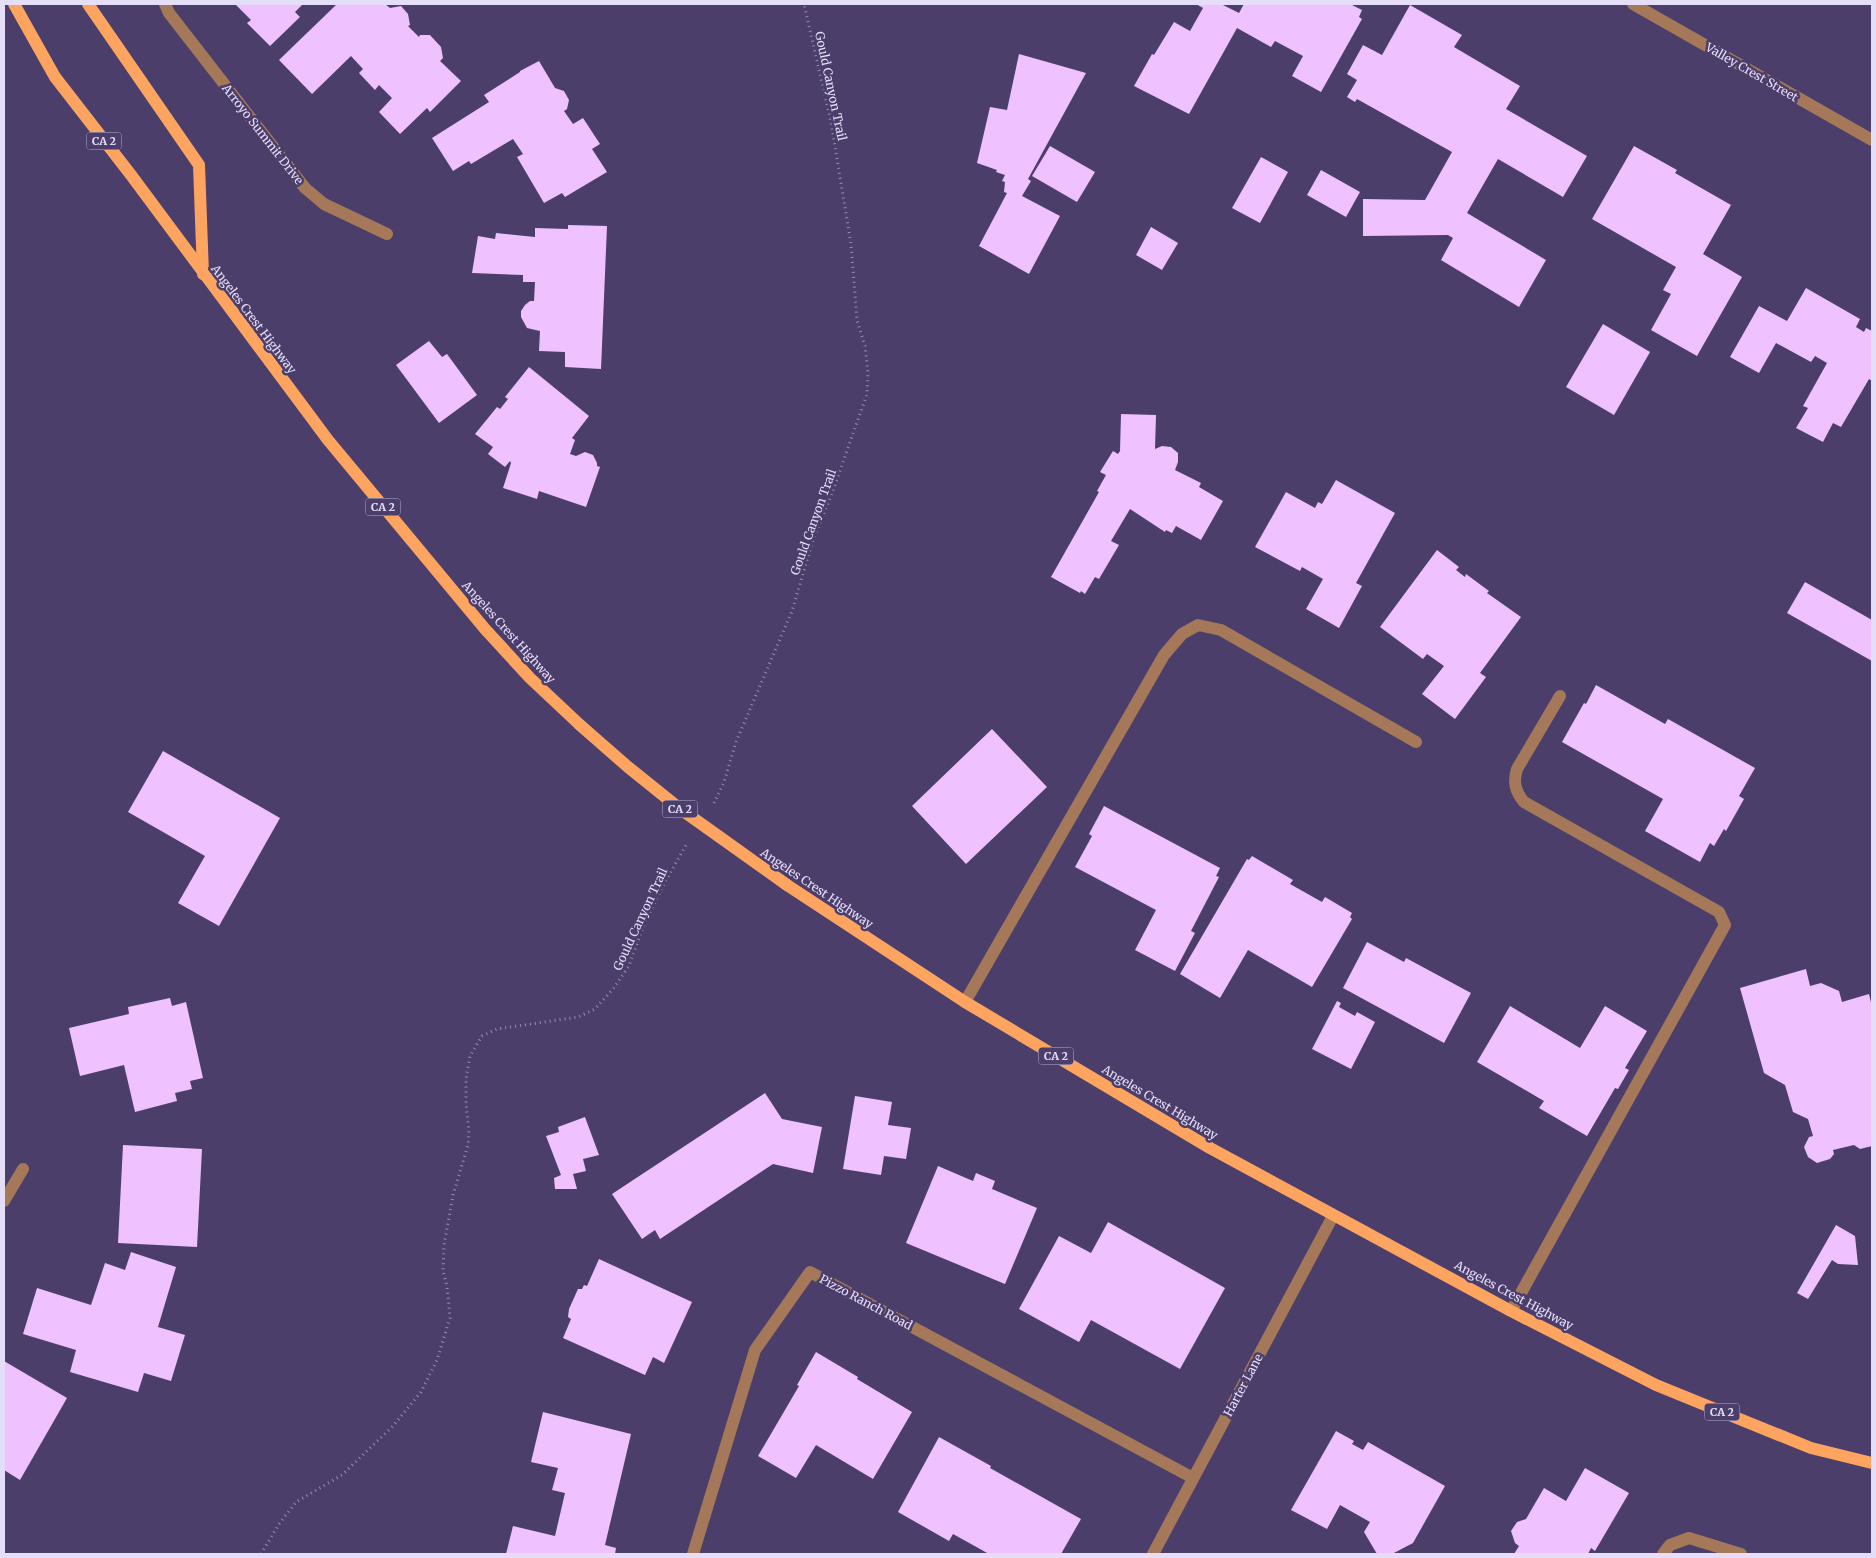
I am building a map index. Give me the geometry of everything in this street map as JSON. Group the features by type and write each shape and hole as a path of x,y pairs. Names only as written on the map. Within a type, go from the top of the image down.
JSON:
{"main road":[{"name":"Angeles Crest Highway","path":"14,4 55,77 328,440 485,629 530,678 628,767 679,808 787,885 965,1002 1210,1148 1333,1216 1511,1311 1656,1385 1811,1448 1872,1463"},
{"path":"88,4 199,165 203,274"}],"street":[{"name":"Arroyo Summit Drive","path":"165,4 169,13 305,188 324,204 387,234"},
{"name":"Valley Crest Street","path":"1633,4 1872,140"},
{"path":"965,1002 1164,655 1182,634 1198,625 1221,630 1416,742"},
{"path":"1511,1311 1725,925 1719,912 1524,802 1517,793 1514,778 1517,769 1560,696"},
{"path":"4,1201 23,1169"},
{"name":"Harter Lane","path":"1153,1554 1333,1216"},
{"name":"Pizzo Ranch Road","path":"693,1554 755,1350 810,1272 1193,1478"},
{"path":"1663,1554 1670,1545 1689,1538 1741,1554"}],"path":[{"name":"Gould Canyon Trail","path":"710,810 718,797 736,742 792,611 813,540 834,488 867,394 868,374 865,346 857,320 851,244 831,122 804,4"},
{"name":"Gould Canyon Trail","path":"261,1554 279,1524 296,1502 342,1475 393,1426 421,1392 437,1360 450,1318 449,1300 443,1270 444,1245 453,1195 468,1145 470,1131 466,1104 466,1079 470,1056 482,1036 497,1029 578,1017 595,1009 614,989 629,966 649,914 688,841"}],"building":[{"path":"235,4 303,4 295,12 300,17 270,46 247,23 251,20"},
{"path":"337,4 385,4 390,8 401,6 408,14 410,25 408,26 419,37 420,35 430,35 441,47 443,58 440,61 461,81 430,112 427,108 400,134 379,112 392,98 379,85 375,90 359,73 363,69 351,56 312,94 279,60"},
{"path":"1196,4 1221,4 1239,13 1244,4 1350,4 1362,10 1359,17 1362,19 1321,92 1292,76 1303,56 1275,41 1271,47 1237,28 1189,114 1134,86 1152,54 1154,55 1174,22 1190,31 1203,8"},
{"path":"1410,5 1462,35 1454,47 1520,86 1506,109 1587,156 1563,197 1498,159 1467,213 1546,260 1519,307 1441,260 1453,238 1448,235 1363,236 1363,199 1425,200 1452,152 1357,99 1355,102 1347,97 1357,80 1347,74 1363,45 1382,55"},
{"path":"1019,54 1086,73 1028,179 1031,181 1022,196 1060,216 1029,274 979,246 1007,193 1004,192 1005,182 1002,181 1005,175 977,163 990,107 1007,110"},
{"path":"539,61 555,88 564,91 569,100 567,109 564,111 573,124 583,118 600,144 592,149 607,172 565,197 562,193 544,203 517,157 523,154 513,139 471,164 469,161 453,171 432,138 489,102 484,95"},
{"path":"1050,146 1095,172 1077,202 1032,176"},
{"path":"1634,146 1677,170 1675,173 1731,205 1703,254 1742,277 1697,356 1651,330 1671,294 1663,290 1676,267 1592,219"},
{"path":"1261,157 1288,172 1260,223 1232,208"},
{"path":"1321,170 1360,192 1346,217 1307,195"},
{"path":"568,225 607,226 601,369 565,367 565,352 539,351 540,331 527,328 521,317 521,311 525,305 530,301 534,301 535,282 523,282 523,275 472,273 478,236 495,239 496,233 535,237 535,228 568,229"},
{"path":"1151,227 1178,243 1162,270 1136,255"},
{"path":"1806,288 1860,319 1856,327 1864,332 1866,328 1872,331 1872,381 1869,379 1841,427 1833,423 1823,442 1796,428 1808,408 1803,406 1827,363 1815,356 1811,362 1776,343 1759,373 1730,357 1759,306 1787,321"},
{"path":"1603,324 1650,352 1614,415 1566,387"},
{"path":"429,341 442,357 447,354 477,395 439,423 396,365"},
{"path":"529,367 589,416 572,438 575,440 570,454 576,456 585,452 593,455 597,466 600,467 586,507 539,491 537,499 503,488 510,461 505,467 488,454 493,447 475,434 497,407 500,409 508,399 505,397"},
{"path":"1121,414 1156,415 1155,449 1162,446 1171,447 1178,453 1178,462 1175,470 1201,483 1199,487 1223,501 1201,540 1176,526 1172,533 1166,530 1165,532 1130,509 1111,541 1119,545 1099,579 1095,577 1085,594 1081,591 1080,593 1051,577 1099,492 1097,491 1106,475 1100,472 1113,451 1118,454 1120,451"},
{"path":"1336,480 1395,513 1356,583 1362,586 1339,628 1306,609 1323,579 1302,567 1300,571 1255,547 1286,492 1315,508 1318,502 1322,504"},
{"path":"1437,550 1459,567 1456,570 1465,577 1466,574 1489,591 1487,593 1521,617 1480,673 1486,677 1455,719 1422,694 1444,666 1427,654 1423,659 1380,627"},
{"path":"1805,582 1872,620 1872,661 1787,613"},
{"path":"1596,685 1665,724 1668,719 1755,768 1739,796 1744,799 1726,831 1724,829 1714,846 1710,843 1700,862 1645,831 1663,799 1562,742"},
{"path":"992,729 1047,787 966,864 912,806"},
{"path":"163,751 280,818 219,926 178,903 205,856 128,812"},
{"path":"1104,806 1220,868 1216,876 1219,877 1191,931 1195,933 1175,971 1135,950 1156,910 1075,867 1092,836 1089,834"},
{"path":"1252,856 1293,880 1290,884 1322,902 1325,897 1352,913 1350,917 1352,919 1312,987 1248,950 1220,998 1180,974 1247,859 1249,860"},
{"path":"1367,942 1404,962 1406,958 1471,993 1444,1043 1343,988"},
{"path":"1806,969 1810,986 1821,983 1839,991 1842,1002 1869,994 1872,1007 1872,1146 1860,1149 1854,1145 1833,1150 1834,1154 1830,1159 1817,1163 1808,1157 1804,1147 1809,1137 1813,1136 1808,1119 1793,1112 1785,1085 1764,1073 1740,988"},
{"path":"170,998 172,1006 186,1002 203,1078 190,1081 192,1089 175,1093 177,1101 135,1112 124,1065 80,1076 69,1028 129,1014 128,1007"},
{"path":"1337,1001 1341,1003 1339,1007 1355,1016 1357,1012 1375,1022 1351,1069 1312,1049"},
{"path":"1510,1006 1580,1048 1605,1006 1647,1031 1625,1068 1629,1070 1618,1089 1615,1088 1587,1136 1539,1108 1544,1101 1477,1062"},
{"path":"765,1093 782,1119 822,1127 813,1173 773,1164 660,1239 655,1230 642,1239 612,1194"},
{"path":"855,1096 892,1102 888,1125 911,1128 906,1159 884,1156 881,1175 843,1169"},
{"path":"585,1117 599,1155 583,1159 586,1171 573,1174 577,1189 555,1189 554,1178 561,1175 546,1136 559,1132 558,1127"},
{"path":"123,1145 202,1149 197,1247 118,1243"},
{"path":"938,1166 973,1181 976,1173 995,1181 992,1189 1037,1208 1005,1284 906,1243"},
{"path":"1108,1222 1225,1288 1180,1369 1091,1320 1079,1342 1019,1309 1059,1236 1091,1253"},
{"path":"1836,1225 1855,1236 1858,1265 1838,1264 1832,1260 1808,1299 1797,1293"},
{"path":"131,1252 176,1267 158,1327 185,1335 171,1381 144,1373 138,1392 70,1372 76,1350 23,1334 37,1288 91,1305 105,1263 125,1270"},
{"path":"599,1259 692,1302 664,1363 653,1357 645,1375 563,1338 571,1319 568,1317 569,1309 578,1289 582,1289 584,1285 587,1286"},
{"path":"816,1352 912,1412 873,1479 816,1445 796,1478 758,1456 799,1386 797,1385"},
{"path":"4,1361 67,1398 20,1480 4,1470"},
{"path":"543,1412 631,1434 605,1545 616,1548 615,1554 506,1554 513,1526 555,1536 565,1493 552,1490 558,1468 531,1462"},
{"path":"1336,1431 1354,1441 1352,1444 1363,1450 1368,1442 1445,1486 1413,1543 1392,1554 1377,1554 1364,1532 1370,1522 1340,1505 1327,1529 1291,1510"},
{"path":"939,1437 1081,1519 1061,1554 989,1554 953,1534 949,1541 898,1512"},
{"path":"1585,1468 1629,1493 1595,1551 1591,1548 1588,1554 1514,1554 1519,1546 1515,1543 1511,1531 1517,1522 1526,1519 1544,1488 1566,1501"}]}
